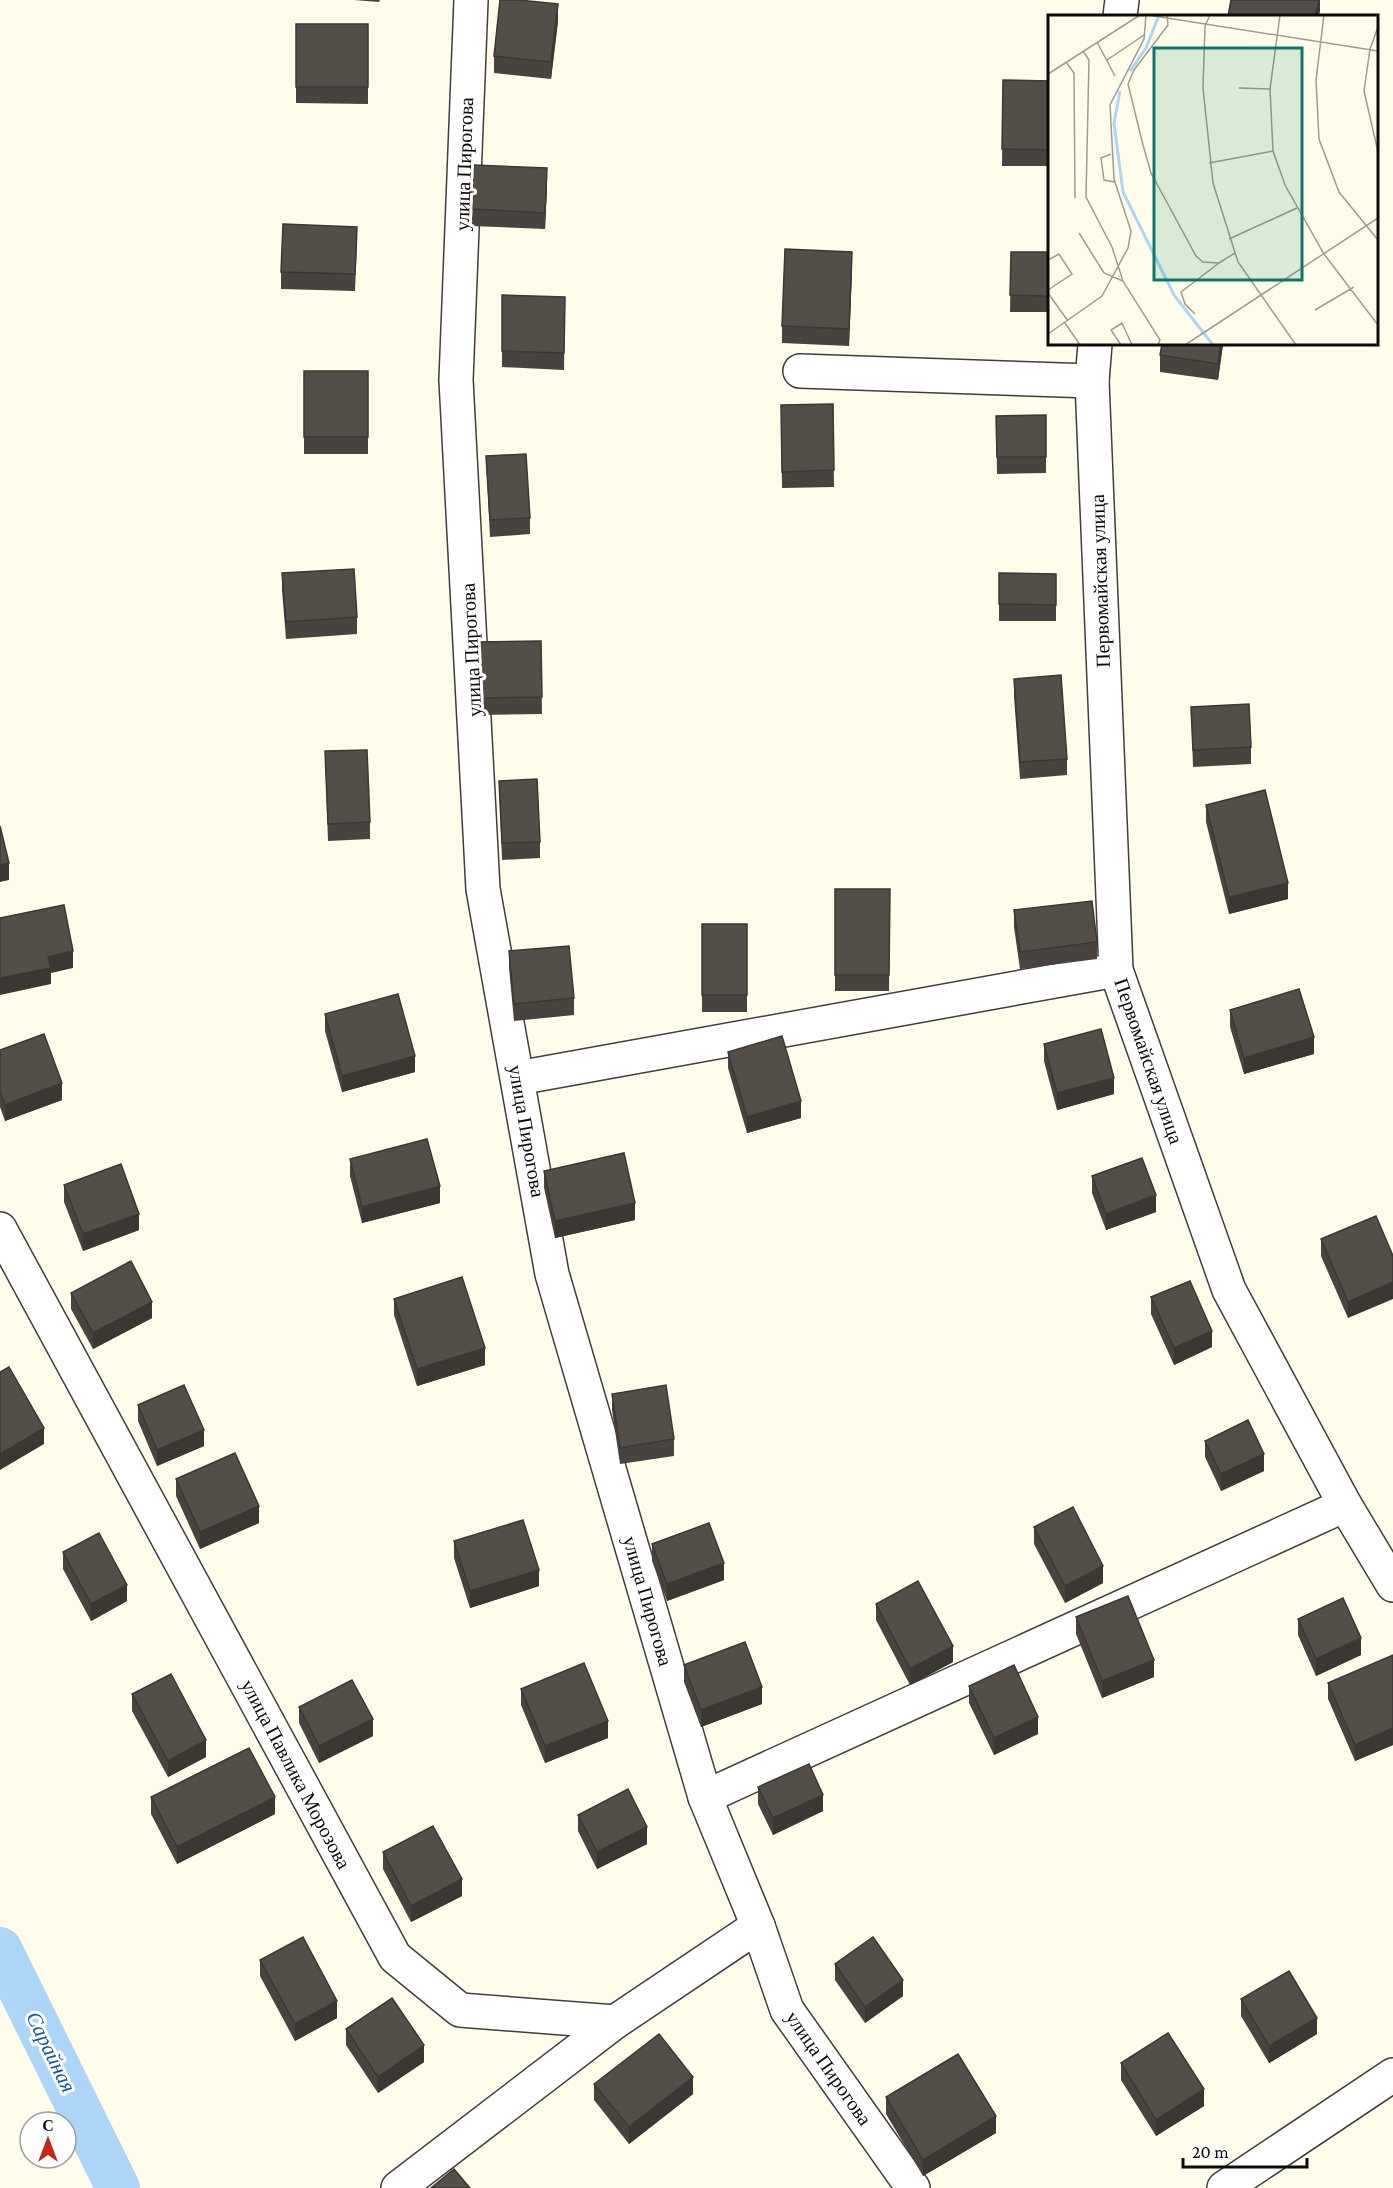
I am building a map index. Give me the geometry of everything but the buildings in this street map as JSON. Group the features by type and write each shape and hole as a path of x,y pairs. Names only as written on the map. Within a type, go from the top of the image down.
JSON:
{"street":[{"name":"улица Пирогова","path":"471,0 456,380 483,889 552,1274 705,1797 758,1926 787,2010 913,2188"},
{"path":"1120,15 1122,0"},
{"name":"Первомайская улица","path":"1095,345 1092,381 1116,970 1229,1290 1345,1504 1393,1585"},
{"path":"800,371 1092,381"},
{"path":"518,1078 1116,970"},
{"name":"улица Павлика Морозова","path":"0,1229 395,1957 460,2010 615,2022"},
{"path":"705,1797 1345,1504"},
{"path":"398,2188 615,2022 758,1926"},
{"path":"1224,2188 1393,2075"}],"waterway":[{"name":"Сарайная","path":"0,1949 118,2188"}]}
